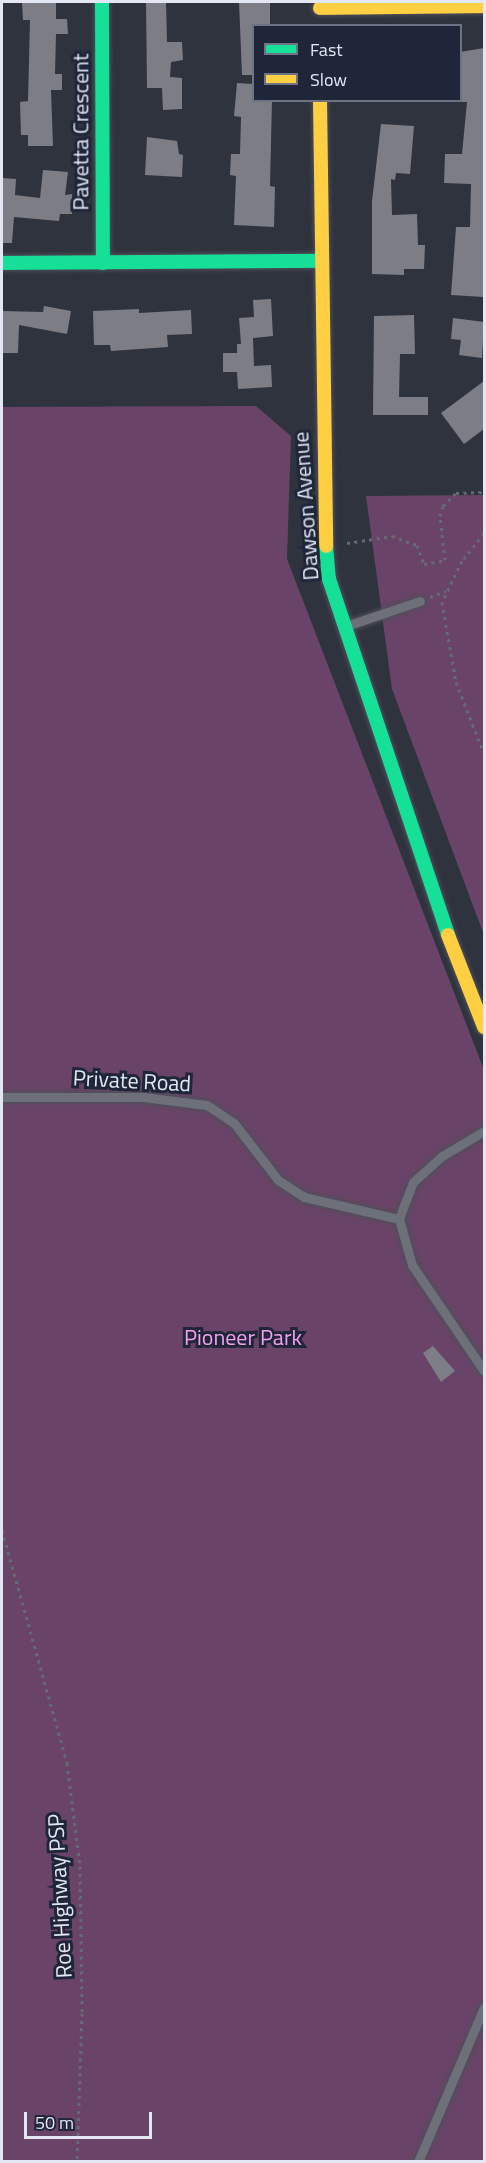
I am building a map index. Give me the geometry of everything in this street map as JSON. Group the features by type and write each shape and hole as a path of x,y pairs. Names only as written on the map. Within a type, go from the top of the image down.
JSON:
{"main road":[{"name":"Pavetta Crescent","path":"102,2 103,263"},
{"path":"320,24 320,5 484,6"},
{"name":"Dawson Avenue","path":"320,102 324,520 329,579 461,973 484,1028"},
{"path":"2,263 320,261"}],"lane":[{"path":"344,626 420,601"},
{"name":"Private Road","path":"2,1097 143,1097 207,1105 234,1123 278,1179 304,1197 399,1219"},
{"path":"484,1131 442,1156 413,1182 399,1219 412,1264 484,1371"},
{"path":"418,2162 484,2007"}],"path":[{"path":"339,544 392,536 417,545 424,564 445,560 440,516 442,506 456,493 484,492"},
{"path":"484,533 462,561 442,603 456,682 484,754"},
{"name":"Roe Highway PSP","path":"2,1530 67,1762 80,1866 82,2013 77,2162"}],"green space":[{"name":"Pioneer Park","path":"256,406 291,436 287,559 484,1070 484,2161 2,2161 2,407"},
{"path":"484,495 484,935 392,689 366,496"}],"building":[{"path":"22,2 56,2 56,19 67,19 68,34 56,34 55,74 62,74 62,90 51,90 53,146 28,146 28,135 21,135 20,102 28,101 30,20 23,20"},
{"path":"146,2 166,2 167,42 182,42 183,60 171,62 170,77 182,78 182,109 163,110 162,88 147,88"},
{"path":"239,2 270,2 270,24 252,24 252,75 242,75"},
{"path":"484,48 484,297 451,295 456,227 470,227 471,184 444,183 445,154 462,154 467,102 462,102 462,52"},
{"path":"237,83 252,84 252,102 272,102 270,186 275,187 274,227 234,225 236,176 230,175 231,154 240,154 241,117 234,116"},
{"path":"381,124 414,126 410,174 396,173 395,180 391,179 392,215 417,214 418,245 425,245 424,269 404,269 404,275 372,274 372,201"},
{"path":"147,137 177,141 179,154 183,155 182,177 145,175"},
{"path":"43,170 68,172 65,195 72,194 72,214 60,214 59,221 14,217 12,243 2,243 2,178 16,179 15,195 40,198"},
{"path":"271,299 273,336 253,338 254,366 271,365 272,387 238,389 237,372 223,372 223,353 237,353 237,344 241,344 239,318 254,317 253,300"},
{"path":"44,306 71,311 67,334 19,325 18,353 2,353 2,311 43,312"},
{"path":"139,309 139,313 191,310 192,334 167,335 168,347 111,351 110,345 94,345 93,311"},
{"path":"414,315 415,354 400,354 399,397 428,397 428,415 373,415 374,316"},
{"path":"453,318 484,322 482,358 459,355 461,340 451,339"},
{"path":"484,381 484,429 464,444 441,413"},
{"path":"433,1346 455,1371 441,1382 423,1353"}],"traffic: fast":[{"path":"102,2 103,263"},
{"path":"2,263 320,261"},
{"path":"326,546 329,579 448,935"}],"traffic: slow":[{"path":"320,8 484,6"},
{"path":"320,102 326,546"},
{"path":"448,935 484,1027"}]}
